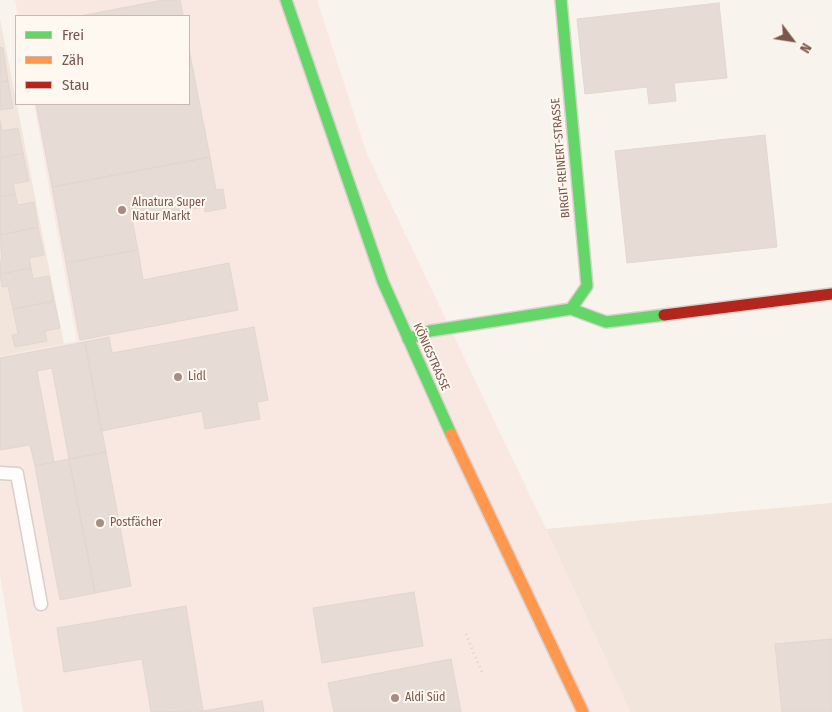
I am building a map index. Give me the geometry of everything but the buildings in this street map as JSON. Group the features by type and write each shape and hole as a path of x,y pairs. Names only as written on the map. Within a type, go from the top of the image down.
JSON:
{"main road":[{"name":"KÖNIGSTRASSE","path":"286,0 383,282 491,521 583,712"},
{"name":"BIRGIT-REINERT-STRASSE","path":"561,0 587,286 571,309"},
{"path":"408,339 430,331 571,309 606,322 832,294"}],"lane":[{"path":"0,473 17,474 41,604"}],"path":[{"path":"466,634 483,676"}],"shaded area":[{"path":"15,0 317,0 367,154 546,529 630,712 23,712 0,575 0,356 77,341 34,105 190,105 190,15 18,15"},
{"path":"0,19 15,95 15,105 17,105 64,344 0,356"},
{"path":"832,503 832,712 630,712 546,529"}],"traffic: fast":[{"path":"286,0 383,282 451,434"},
{"path":"561,0 587,286 571,309"},
{"path":"408,339 430,331 571,309 606,322 664,315"}],"traffic: slow":[{"path":"451,434 583,712"}],"traffic: jam":[{"path":"664,315 832,294"}],"place":[{"name":"Alnatura Super Natur Markt","path":"122,210"},
{"name":"Lidl","path":"178,377"},
{"name":"Postfächer","path":"100,523"},
{"name":"Aldi Süd","path":"395,698"}]}
